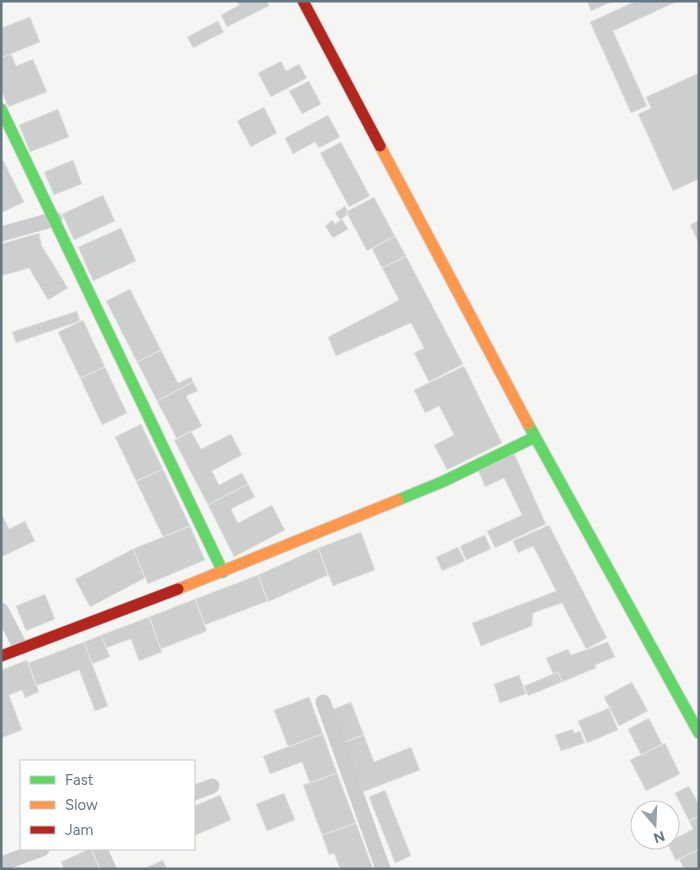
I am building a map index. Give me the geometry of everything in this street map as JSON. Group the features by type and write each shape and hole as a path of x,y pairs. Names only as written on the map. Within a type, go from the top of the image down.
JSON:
{"street":[{"path":"303,1 535,437 699,733"},
{"path":"1,109 223,572"},
{"path":"1,234 55,219"},
{"path":"1,656 223,572 442,482 535,437"},
{"path":"1,610 21,648"},
{"path":"323,702 383,869"},
{"path":"195,793 212,786"},
{"path":"1,864 39,850"},
{"path":"100,850 109,869"}],"building":[{"path":"237,1 267,1 269,6 227,27 221,15 239,5"},
{"path":"587,1 614,1 591,11"},
{"path":"636,1 678,1 613,31 647,106 631,113 590,22"},
{"path":"30,17 40,42 1,58 1,28"},
{"path":"218,21 224,32 193,48 187,37"},
{"path":"11,54 16,66 33,59 47,92 8,107 1,90 1,58"},
{"path":"281,61 286,71 299,64 307,78 271,97 258,73"},
{"path":"699,73 699,179 673,191 638,114 651,108 646,97"},
{"path":"309,81 321,104 302,114 289,91"},
{"path":"264,107 277,133 251,147 237,121"},
{"path":"58,109 69,137 30,152 19,125"},
{"path":"328,115 340,137 319,148 315,142 293,154 285,138"},
{"path":"341,142 370,196 349,207 320,153"},
{"path":"1,156 24,202 1,213"},
{"path":"73,160 82,184 54,195 44,172"},
{"path":"103,195 115,221 74,240 62,214"},
{"path":"374,197 395,236 367,251 346,212"},
{"path":"345,206 348,214 340,220 335,213"},
{"path":"342,219 348,229 333,238 325,226 332,220 335,224"},
{"path":"699,220 699,244 690,225"},
{"path":"121,228 136,261 93,281 78,247"},
{"path":"39,233 42,246 68,288 48,300 29,268 1,276 1,244"},
{"path":"395,236 406,256 382,268 372,249"},
{"path":"406,256 463,364 429,382 414,353 424,348 411,323 336,356 328,337 399,300 382,268"},
{"path":"130,289 161,350 137,362 106,301"},
{"path":"77,311 80,321 16,343 12,332"},
{"path":"83,320 105,367 80,378 58,332"},
{"path":"161,350 178,383 191,377 193,382 157,401 137,362"},
{"path":"464,366 502,443 447,470 434,445 454,435 439,406 425,413 414,390"},
{"path":"105,367 127,413 102,425 80,378"},
{"path":"193,382 198,391 186,396 202,426 177,439 157,401"},
{"path":"141,424 163,469 136,481 115,437"},
{"path":"191,431 201,449 231,434 242,455 212,471 219,485 242,473 248,484 208,505 174,440"},
{"path":"514,453 546,524 495,548 487,531 522,515 504,478 485,487 478,470"},
{"path":"163,469 190,526 163,537 136,481"},
{"path":"248,484 255,497 231,509 238,523 272,505 285,530 234,557 208,505"},
{"path":"1,513 9,529 25,521 35,541 1,557"},
{"path":"549,525 607,638 586,649 562,603 533,613 532,626 481,646 472,623 556,591 533,546 518,553 513,541"},
{"path":"190,526 205,560 148,584 133,549"},
{"path":"361,532 375,570 333,586 318,548"},
{"path":"485,535 491,549 466,560 460,546"},
{"path":"458,547 465,561 442,571 436,557"},
{"path":"318,548 328,575 268,602 258,575"},
{"path":"133,549 145,578 90,607 75,579"},
{"path":"258,575 268,601 205,625 195,599"},
{"path":"45,594 55,619 26,631 16,606"},
{"path":"195,599 207,631 161,649 149,617"},
{"path":"149,617 162,652 139,661 131,639 106,648 101,635"},
{"path":"101,635 110,657 92,664 84,642"},
{"path":"84,642 108,706 95,711 79,670 36,686 28,663"},
{"path":"608,642 615,657 595,665 596,668 562,682 558,672 553,674 546,658 568,649 571,655"},
{"path":"27,660 39,692 25,698 22,690 9,695 22,730 1,738 1,670"},
{"path":"558,672 562,682 528,696 524,686"},
{"path":"519,675 526,694 500,703 494,684"},
{"path":"632,682 648,711 619,726 604,697"},
{"path":"309,697 323,734 288,747 274,710"},
{"path":"351,702 364,735 344,742 331,710"},
{"path":"609,708 618,730 587,743 578,721"},
{"path":"649,718 662,744 641,755 628,729"},
{"path":"573,729 574,733 580,731 585,743 561,751 555,735"},
{"path":"323,734 337,773 310,783 302,762 270,774 263,756"},
{"path":"364,735 374,762 411,747 420,770 363,792 344,742"},
{"path":"665,743 680,774 646,791 630,760"},
{"path":"337,773 356,823 322,835 303,785"},
{"path":"689,786 699,805 699,816 689,821 675,793"},
{"path":"385,790 411,856 395,863 369,797"},
{"path":"284,793 295,820 267,831 256,804"},
{"path":"220,795 231,820 195,836 195,806"},
{"path":"699,816 699,849 676,861 670,850 680,850 680,836 693,829 689,821"},
{"path":"356,823 373,869 340,869 334,853 329,855 322,835"},
{"path":"699,849 699,869 684,869 679,859"},
{"path":"87,850 91,850 100,869 64,869 61,862"},
{"path":"163,860 167,869 143,869"}],"traffic: fast":[{"path":"1,109 223,572"},
{"path":"528,424 699,733"},
{"path":"398,500 442,482 535,437"}],"traffic: slow":[{"path":"380,146 528,424"},
{"path":"178,589 398,500"}],"traffic: jam":[{"path":"303,1 380,146"},
{"path":"1,656 178,589"}]}
